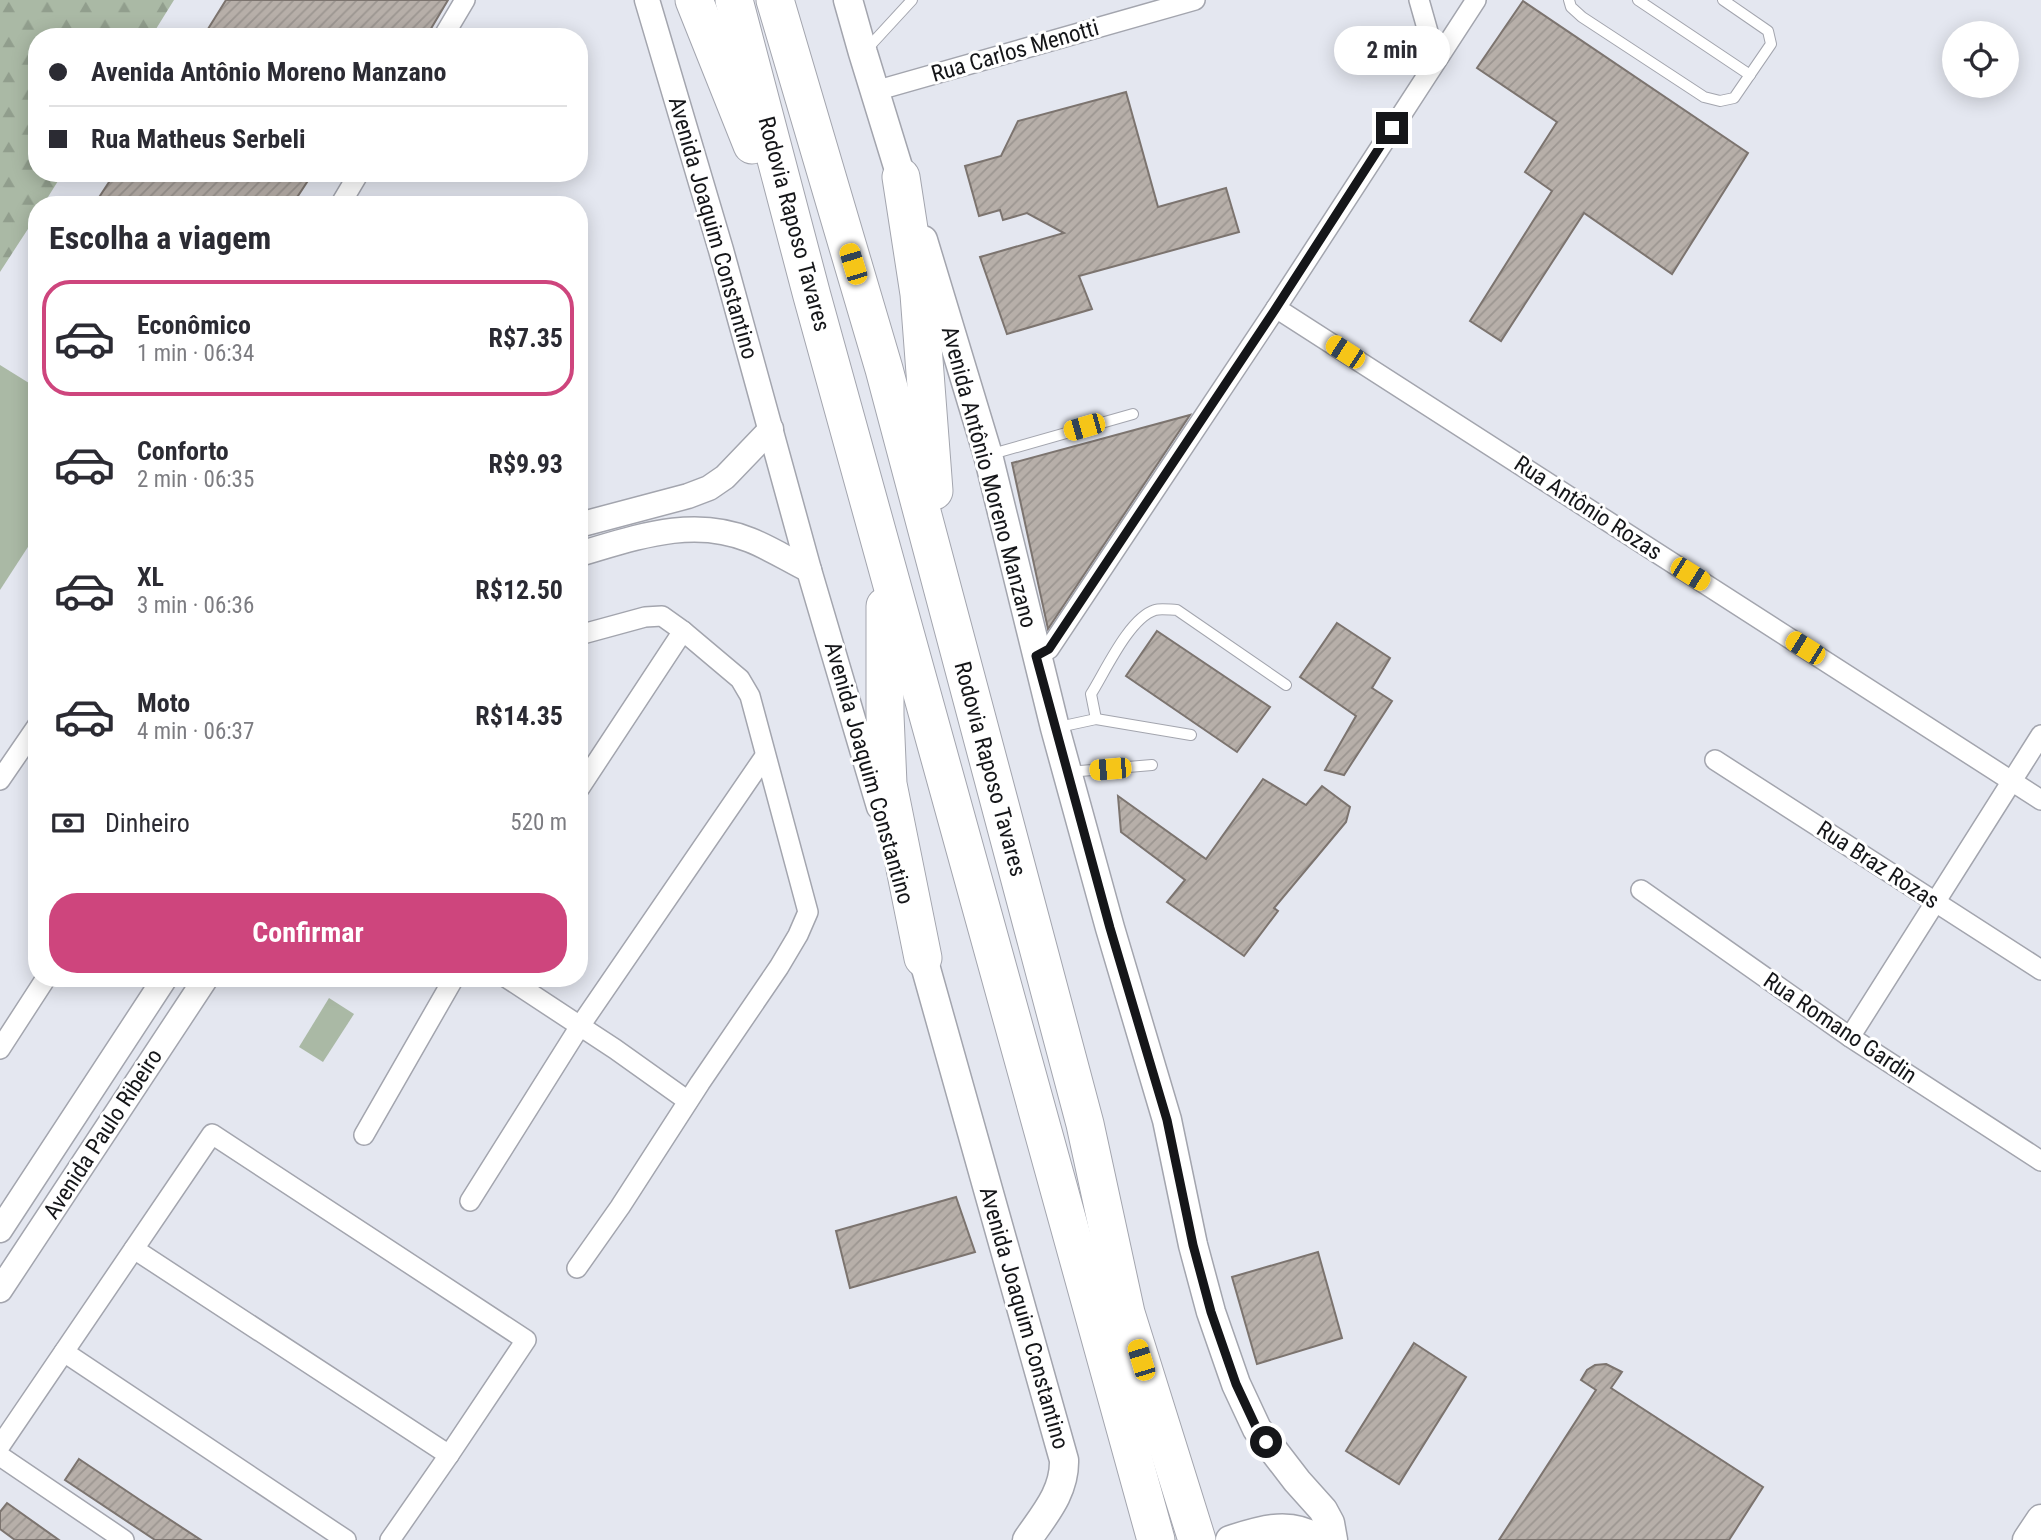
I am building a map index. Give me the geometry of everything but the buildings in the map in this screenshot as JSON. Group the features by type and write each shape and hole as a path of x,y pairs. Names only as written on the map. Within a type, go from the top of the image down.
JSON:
{"highway":[{"path":"694,0 813,296"},
{"name":"Rodovia Raposo Tavares","path":"734,0 1156,1540"},
{"name":"Rodovia Raposo Tavares","path":"775,0 884,369 1085,1124 1126,1313 1196,1540"},
{"path":"901,177 919,294 935,506 985,746"},
{"path":"886,560 885,715 888,784 923,958"}],"main road":[{"name":"Avenida Antônio Moreno Manzano","path":"848,0 988,455 1055,728 1167,1120 1193,1245 1215,1324 1236,1384 1257,1429 1323,1510 1330,1523 1333,1540"},
{"name":"Avenida Joaquim Constantino","path":"923,958 1064,1460 1060,1489 1027,1540"},
{"path":"2027,1540 2041,1519"},
{"path":"1230,1540 1266,1536 1270,1528 1291,1528 1320,1540"}],"street":[{"path":"448,28 465,0"},
{"name":"Avenida Joaquim Constantino","path":"647,0 923,958"},
{"name":"Rua Carlos Menotti","path":"875,91 1195,0"},
{"path":"1419,0 1436,60"},
{"path":"1036,656 1049,649 1276,308 1476,0"},
{"name":"Rua Antônio Rozas","path":"1276,308 2041,800"},
{"path":"588,523 709,488 725,477 771,429"},
{"path":"588,551 660,531 694,529 725,532 749,539 809,569"},
{"path":"577,1268 774,974 807,919 808,906 748,691 743,683 662,616 588,633"},
{"path":"588,775 683,631"},
{"path":"1850,1037 2041,735"},
{"path":"0,780 28,739"},
{"path":"470,1201 580,1026 765,756"},
{"name":"Rua Braz Rozas","path":"1715,760 2041,970"},
{"name":"Rua Romano Gardin","path":"1641,890 1850,1037 2041,1161"},
{"path":"0,1049 41,987"},
{"path":"0,1230 159,987"},
{"name":"Avenida Paulo Ribeiro","path":"0,1290 200,987"},
{"path":"364,1135 449,987"},
{"path":"521,987 688,1101"},
{"path":"0,1446 212,1134 526,1340 390,1540"},
{"path":"134,1250 449,1455"},
{"path":"64,1352 346,1540"},
{"path":"0,1456 124,1540"}],"lane":[{"path":"863,53 912,0"},
{"path":"1569,0 1571,7 1582,17 1704,97 1720,101 1734,98 1771,44 1768,31 1723,0"},
{"path":"1638,0 1750,75"},
{"path":"988,455 1133,414"},
{"path":"1096,719 1091,694 1140,619 1156,610 1177,610 1286,685"},
{"path":"1055,728 1096,719 1191,735"},
{"path":"1068,772 1152,765"}],"green space":[{"path":"0,0 174,0 157,28 28,28 28,182 57,182 49,196 28,196 28,229 0,272"},
{"path":"0,365 28,382 28,547 0,590"},
{"path":"329,998 354,1014 323,1062 299,1047"}],"route":[{"path":"1266,1442 1236,1384 1211,1312 1193,1245 1167,1120 1110,928 1036,656 1049,649 1392,128"}]}
